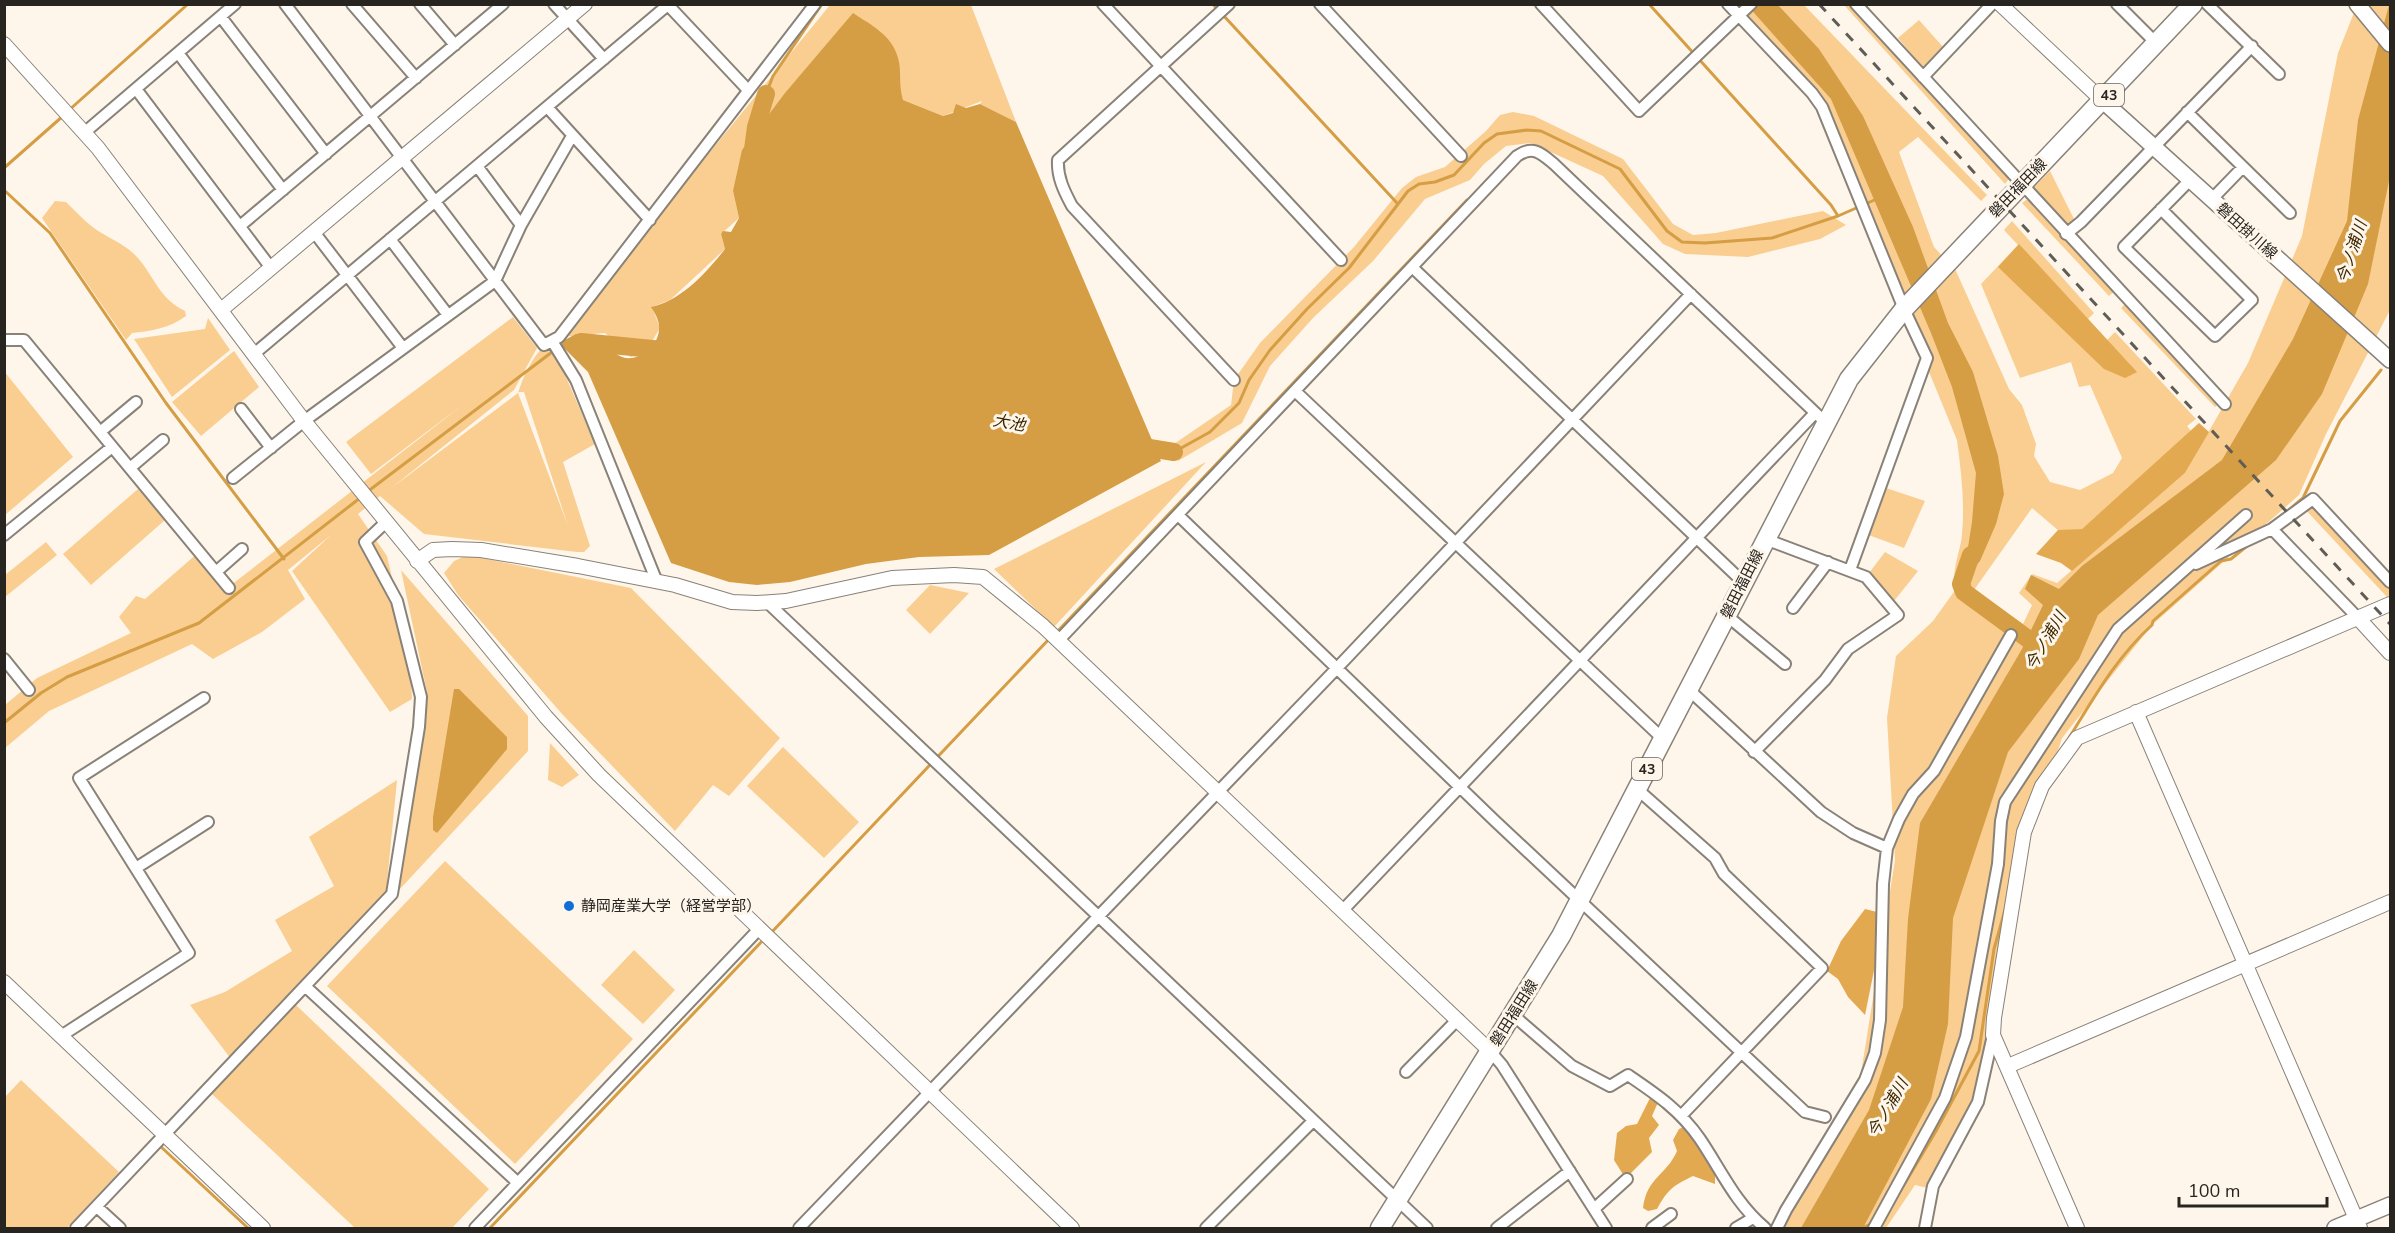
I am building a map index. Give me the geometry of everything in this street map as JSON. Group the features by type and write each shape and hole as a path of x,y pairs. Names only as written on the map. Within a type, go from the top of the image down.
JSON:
{"main road":[{"name":"磐田福田線","path":"1380,1228 1561,936 1765,539 1820,417 1905,308 2193,4"},
{"path":"2357,4 2391,44"},
{"name":"磐田掛川線","path":"2103,101 2391,360"},
{"path":"2335,1228 2358,1224 2391,1205"}],"street":[{"path":"84,133 235,4"},
{"path":"285,4 544,345 559,337 815,4"},
{"path":"352,4 416,78"},
{"path":"420,4 454,45"},
{"path":"240,226 416,78 490,9 503,4"},
{"path":"554,4 604,59"},
{"path":"221,310 585,4"},
{"path":"1103,4 1341,260"},
{"path":"1229,4 1058,160 1057,170 1072,206 1234,380"},
{"path":"1320,4 1461,156"},
{"path":"1540,4 1639,111 1751,4"},
{"path":"1728,4 1822,107 1926,358 1850,570"},
{"path":"1856,4 2225,404"},
{"path":"1923,76 1992,4"},
{"path":"2000,4 2103,101"},
{"path":"2117,4 2157,44"},
{"path":"2206,4 2279,74"},
{"path":"254,354 669,5 748,90"},
{"path":"221,16 326,154"},
{"path":"4,44 84,133 304,421 546,717 599,775 1071,1228"},
{"path":"2066,234 2081,222 2252,46"},
{"path":"178,53 283,190"},
{"path":"136,88 271,268"},
{"path":"547,107 650,220"},
{"path":"2187,112 2290,213"},
{"path":"233,478 304,421 495,281 521,225 572,136"},
{"path":"1059,640 1517,156 1526,150 1534,150 1554,164 1691,294 1820,417 1696,537 1343,910"},
{"path":"477,166 521,225"},
{"path":"2212,199 2243,167"},
{"path":"2161,209 2252,300 2215,336 2124,247 2161,209 2190,180"},
{"path":"314,232 403,348"},
{"path":"390,239 448,315"},
{"path":"1412,267 1743,582"},
{"path":"799,1228 1338,667 1691,294"},
{"path":"4,340 24,340 229,588"},
{"path":"552,341 576,380 657,582"},
{"path":"1295,391 1662,738"},
{"path":"100,432 136,402"},
{"path":"241,409 271,448"},
{"path":"130,468 163,440"},
{"path":"4,534 112,447"},
{"path":"2185,569 2272,529 2313,499 2391,582"},
{"path":"1178,515 1459,786 1805,1112 1825,1117"},
{"path":"1874,1228 1945,1098 1966,1037 1998,864 2001,821 2005,802 2118,629 2246,515"},
{"path":"76,1228 392,894 419,727 421,697 397,601 365,542 386,522"},
{"path":"2272,529 2391,653"},
{"path":"1754,752 1825,680 1848,649 1898,615 1866,577 1765,539"},
{"path":"216,572 242,549"},
{"path":"417,561 433,550 481,550 657,582 732,602 768,603 892,578 954,575 983,577 1059,640 1490,1051 1502,1065 1606,1228"},
{"path":"1793,608 1828,562"},
{"path":"768,603 1427,1228"},
{"path":"1925,1228 1933,1186 1978,1102 1994,1035 1994,1018 2024,832 2042,786 2077,738 2391,604"},
{"path":"1726,615 1785,664"},
{"path":"1777,1228 1865,1080 1875,1053 1880,1020 1883,895 1887,848 1913,794 1934,771 2011,635"},
{"path":"4,660 8,672 29,690"},
{"path":"1688,689 1821,812 1853,833 1887,848"},
{"path":"61,1036 189,953 79,778 204,698"},
{"path":"2136,712 2358,1224"},
{"path":"1637,789 1715,858 1724,874 1822,968 1681,1116"},
{"path":"135,868 208,822"},
{"path":"2008,1066 2391,902"},
{"path":"475,1228 759,929"},
{"path":"4,982 263,1228"},
{"path":"306,987 517,1182"},
{"path":"1513,1015 1572,1066 1610,1086 1628,1075 1666,1100 1700,1138 1731,1192 1764,1228"},
{"path":"1406,1072 1458,1019"},
{"path":"1994,1035 2077,1228"},
{"path":"1206,1228 1312,1121"},
{"path":"1497,1228 1570,1172"},
{"path":"1594,1209 1627,1179"},
{"path":"97,1207 120,1228"},
{"path":"1652,1228 1671,1214"},
{"path":"1736,1228 1753,1218"}],"shaded area":[{"path":"830,5 971,5 1016,122 980,104 982,101 943,116 903,100 899,87 898,58 733,191 739,218 721,234 725,249 670,300 652,307 660,328 648,348 631,357 605,333 559,337"},
{"path":"1728,5 1804,5 1987,195 1981,201 1918,137 1899,152 1934,247 1956,271 2009,389 2022,405 2036,444 2034,456 2050,482 2080,490 2113,473 2122,458 2090,385 2079,387 2071,362 2020,378 1981,284 2018,245 2004,230 2012,221 2094,313 2088,319 2107,340 2115,332 2196,419 2187,426 2191,431 2186,437 2082,529 2059,531 2032,508 1974,590 2023,624 2032,605 2019,593 2032,574 2057,583 2185,473 2248,363 2302,236 2338,53 2357,5 2390,5 2390,310 2326,434 2299,495 2152,625 2062,738 2031,835 1988,1035 1982,1085 1932,1189 1915,1185 1886,1228 1778,1228 1858,1092 1895,860 1887,718 1896,656 1933,621 1956,589 1954,576 1963,522 1957,440 1819,104"},
{"path":"1844,5 1855,5 2011,176 2005,184"},
{"path":"1919,20 1944,48 1923,68 1898,38"},
{"path":"1513,112 1534,116 1623,159 1673,224 1693,235 1716,233 1823,211 1846,225 1820,239 1748,257 1685,254 1663,244 1603,176 1531,143 1506,146 1484,164 1470,180 1425,199 1373,261 1313,318 1270,366 1242,423 1178,461 1174,444 1231,405 1234,380 1260,343 1354,247 1402,188 1416,177 1445,167 1486,131 1500,115"},
{"path":"2050,171 2075,221 2066,228 2030,191"},
{"path":"2029,198 2117,289 2109,296 2022,203"},
{"path":"55,201 66,202 94,228 134,254 165,296 185,311 186,316 167,326 132,333 126,340 42,218"},
{"path":"2019,244 2137,372 2125,378 2104,369 1998,267"},
{"path":"2128,301 2222,401 2215,407 2121,308"},
{"path":"513,317 537,348 514,390 390,489 518,393 529,366 547,343 559,361 595,444 563,462 590,546 584,552 577,552 424,534 380,496 358,514 387,556 399,608 411,679 412,699 390,712 292,571 331,535 288,570 305,599 262,632 213,659 192,644 49,711 5,748 5,705 37,678 131,633 119,617 136,596 145,599 199,552 226,589 465,403 371,474 346,442","holes":["524,392 568,526 518,393"]},
{"path":"208,318 230,350 172,397 134,339 205,329"},
{"path":"234,351 259,387 201,436 172,402"},
{"path":"4,371 73,457 5,515 4,515"},
{"path":"2199,423 2209,432 2185,473 2072,571 2061,563 2036,554 2058,530 2082,529"},
{"path":"1206,462 1054,627 994,569"},
{"path":"1880,486 1925,501 1904,548 1863,533"},
{"path":"138,489 165,520 91,585 63,554"},
{"path":"2313,499 2390,587 2390,595 2387,597 2303,507"},
{"path":"46,542 57,555 5,597 5,575"},
{"path":"1885,552 1918,571 1890,606 1866,577"},
{"path":"467,555 631,588 780,738 729,796 713,785 675,831 563,715 458,595 444,573 454,561"},
{"path":"401,570 528,716 528,751 399,890 427,692"},
{"path":"930,585 969,593 930,634 906,610"},
{"path":"550,743 579,775 562,787 548,780"},
{"path":"783,747 859,822 824,858 747,786"},
{"path":"397,780 386,893 231,1059 190,1005 225,992 292,951 275,920 334,886 309,837"},
{"path":"445,861 633,1039 515,1164 327,986"},
{"path":"1865,909 1877,912 1881,936 1865,1015 1848,997 1838,979 1827,971 1841,941"},
{"path":"634,950 675,990 643,1024 601,985"},
{"path":"296,1005 489,1189 452,1228 355,1228 212,1094"},
{"path":"21,1080 119,1172 67,1228 5,1228 5,1097"},
{"path":"1650,1098 1659,1100 1652,1116 1659,1125 1649,1138 1652,1152 1630,1174 1624,1176 1614,1160 1617,1133 1626,1126 1637,1124"},
{"path":"1688,1125 1715,1174 1715,1184 1693,1176 1672,1189 1657,1209 1648,1211 1643,1208 1648,1190 1673,1159 1677,1151 1673,1140 1679,1129"}],"water":[{"path":"1747,5 1778,5 1819,49 1863,116 1913,227 1948,323 1973,372 1998,456 2004,494 1996,524 1980,561 1963,579 1972,522 1976,473 1952,387 1831,99"},
{"name":"今ノ浦川","path":"2389,5 2390,176 2368,284 2322,394 2276,460 2098,615 2079,659 2008,752 1953,918 1948,1024 1931,1099 1863,1228 1801,1228 1869,1110 1903,1007 1908,919 1920,823 2022,649 2043,605 2025,589 2031,575 2059,589 2082,566 2222,460 2293,339 2347,221 2358,120"},
{"path":"853,13 874,26 891,43 899,63 903,100 943,116 953,113 956,104 966,108 980,104 1016,122 1161,461 989,555 919,557 866,564 790,582 757,585 729,582 671,563 588,372 559,343 576,334 597,335 608,348 628,358 641,355 652,346 656,341 659,326 651,307 673,299 683,292 702,276 725,249 721,234 723,231 731,232 739,218 733,191 742,150 785,93"},
{"path":"454,689 459,689 507,737 507,749 437,833 433,830 433,817"}],"waterway":[{"path":"68,111 188,4"},
{"path":"766,94 773,76 822,4"},
{"path":"1213,4 1218,10"},
{"path":"1649,4 1831,205 1838,216"},
{"path":"1223,15 1397,203"},
{"name":"大池","path":"752,157 756,127 766,94"},
{"path":"4,168 63,116"},
{"path":"1174,452 1210,432 1239,403 1249,380 1270,350 1307,309 1349,268 1408,191 1419,184 1435,182 1454,175 1484,143 1497,134 1527,130 1541,131 1620,169 1667,231 1682,242 1705,243 1772,238 1838,216 1879,198"},
{"path":"4,190 50,233 166,403 284,559"},
{"path":"1055,634 1467,200"},
{"name":"大池","path":"581,342 673,351"},
{"path":"367,492 556,349"},
{"path":"2289,510 2303,498 2340,421 2381,370"},
{"name":"大池","path":"1131,445 1174,452"},
{"path":"4,723 41,693 67,677 199,623 360,498"},
{"path":"2069,738 2107,678 2153,621 2221,561 2231,559 2247,546"},
{"name":"今ノ浦川","path":"1971,555 1961,584 1964,592 2043,650"},
{"path":"770,934 1050,638"},
{"path":"1892,1205 1936,1131 1979,1051 1994,949 2005,910"},
{"path":"490,1228 765,938"},
{"path":"159,1145 248,1228"},
{"path":"1862,1228 1873,1223"}],"railway":[{"path":"1819,4 2390,624"}],"place":[{"name":"静岡産業大学（経営学部）","path":"569,906"}]}
